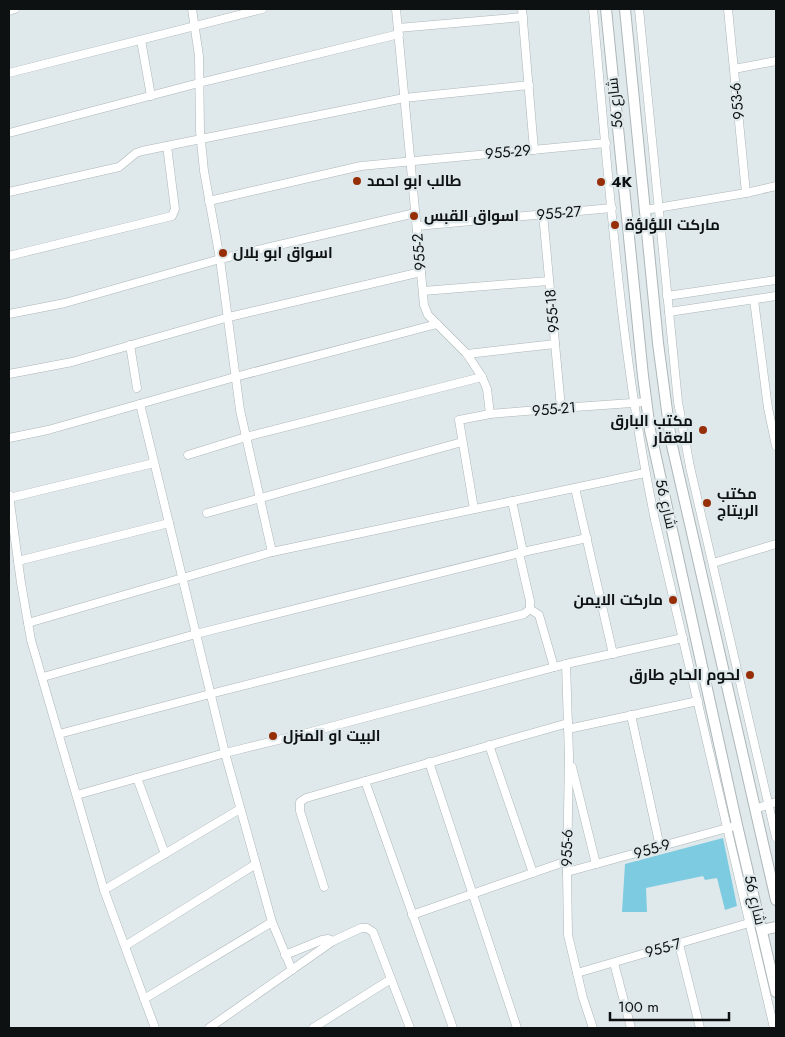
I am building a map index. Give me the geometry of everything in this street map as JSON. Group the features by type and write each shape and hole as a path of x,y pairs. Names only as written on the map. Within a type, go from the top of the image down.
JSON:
{"street":[{"path":"9,10 15,9"},
{"path":"192,9 196,26 201,140 208,201 229,317 235,377 246,437 272,552"},
{"path":"9,74 262,9"},
{"name":"955-2","path":"396,9 424,305 428,315 467,354 482,377 487,389 490,414"},
{"path":"593,9 612,208 634,404 645,473 682,638 732,826 749,923 774,1028"},
{"name":"شارع 56","path":"606,9 646,402 662,486 732,797 732,826 762,930 776,992"},
{"name":"شارع 56","path":"625,9 661,376 676,465 776,900"},
{"path":"640,9 678,402 690,467 712,563 772,803 776,837"},
{"name":"953-6","path":"728,9 746,193"},
{"path":"9,133 398,31 523,13 534,150"},
{"path":"141,40 151,96"},
{"path":"734,69 776,61"},
{"path":"9,192 119,167 136,153 166,146 404,98 529,85"},
{"name":"955-29","path":"208,201 361,166 606,143"},
{"path":"9,256 172,216 175,209 166,146"},
{"path":"644,210 746,193 776,186"},
{"name":"955-27","path":"417,226 612,208"},
{"path":"9,314 65,303 220,259 415,213"},
{"name":"955-18","path":"543,214 561,408"},
{"path":"9,374 72,362 229,317 421,272"},
{"path":"667,296 776,280"},
{"path":"423,291 549,281"},
{"path":"669,312 776,296"},
{"path":"754,300 768,408 776,446"},
{"path":"635,303 653,301"},
{"path":"9,438 48,430 235,377 437,324"},
{"path":"467,354 555,344"},
{"path":"130,345 137,388"},
{"path":"188,455 246,437 482,377"},
{"name":"955-21","path":"462,442 458,421 461,419 490,414 646,402"},
{"path":"140,404 210,694 240,809 272,922 292,970"},
{"path":"768,408 776,406"},
{"path":"207,513 462,442 474,509"},
{"path":"154,463 9,496 31,640 104,890 155,1028"},
{"path":"28,623 272,552 645,473"},
{"path":"575,488 613,654"},
{"path":"512,501 530,610"},
{"path":"18,561 169,523"},
{"path":"43,677 196,634 521,552 587,538"},
{"path":"712,563 776,544"},
{"path":"530,610 539,615 554,667"},
{"path":"60,734 524,614 530,610"},
{"path":"77,795 225,753 554,667 682,638"},
{"name":"955-6","path":"566,664 569,756 568,935 593,1028"},
{"path":"324,887 300,811 300,802 306,798 489,745 568,726 698,701"},
{"path":"630,715 660,847"},
{"path":"489,745 532,873"},
{"path":"569,756 596,864"},
{"path":"429,762 474,893 517,1028"},
{"path":"728,779 738,781 747,775"},
{"path":"137,778 165,854"},
{"path":"365,781 453,1028"},
{"path":"732,797 734,792 740,788 751,791"},
{"path":"755,809 772,803"},
{"path":"104,890 240,809"},
{"name":"955-9","path":"567,872 732,826"},
{"path":"412,915 567,861"},
{"path":"125,946 256,864"},
{"path":"144,999 272,922"},
{"name":"955-7","path":"577,973 749,923"},
{"path":"762,930 776,926"},
{"path":"209,1028 333,941 361,928 367,928 372,932 410,1028"},
{"path":"286,955 322,940 328,939 333,941"},
{"path":"679,944 700,1028"},
{"path":"614,963 631,1028"},
{"path":"313,1028 391,979"}],"shaded area":[{"path":"723,838 737,906 725,910 717,878 705,880 703,876 646,888 647,912 622,912 625,864"}],"place":[{"name":"طالب ابو احمد","path":"357,181"},
{"name":"4K","path":"601,182"},
{"name":"اسواق القبس","path":"414,216"},
{"name":"ماركت اللؤلؤة","path":"615,225"},
{"name":"اسواق ابو بلال","path":"223,253"},
{"name":"مكتب البارق للعقار","path":"703,430"},
{"name":"مكتب الريتاج","path":"707,503"},
{"name":"ماركت الايمن","path":"673,600"},
{"name":"لحوم الحاج طارق","path":"750,675"},
{"name":"البيت او المنزل","path":"273,736"}]}
